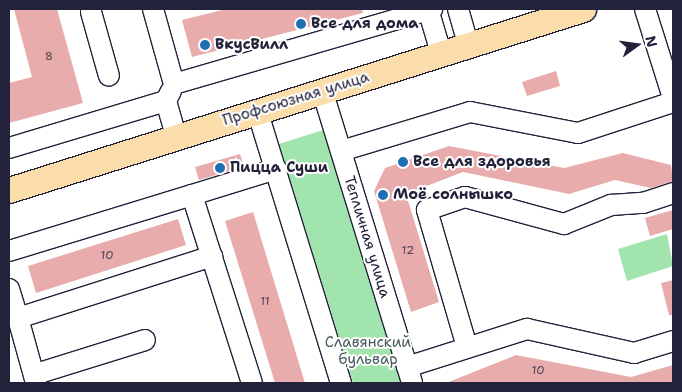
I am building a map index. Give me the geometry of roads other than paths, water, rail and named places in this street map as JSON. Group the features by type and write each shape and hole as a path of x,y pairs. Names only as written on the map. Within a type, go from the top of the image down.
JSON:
{"main road":[{"name":"Профсоюзная улица","path":"9,190 583,9"}],"street":[{"path":"153,9 170,93 176,136"},
{"path":"9,148 170,93 430,9 441,53"},
{"path":"458,9 468,44"},
{"path":"645,9 667,50 673,98"},
{"path":"94,10 109,76"},
{"name":"Тепличная улица","path":"322,90 410,375"},
{"path":"341,151 470,112 578,134 673,102"},
{"path":"258,110 341,383"},
{"path":"9,251 276,169"},
{"path":"467,347 427,210 465,196 564,224 610,205 643,203 673,193"},
{"path":"192,195 252,383"},
{"path":"18,318 212,256"},
{"path":"9,289 36,379 145,340"},
{"path":"410,375 467,347 527,329 634,353 673,341"}],"place":[{"name":"Все для дома","path":"301,24"},
{"name":"ВкусВилл","path":"205,45"},
{"name":"Все для здоровья","path":"403,162"},
{"name":"Пицца Суши","path":"220,168"},
{"name":"Моё солнышко","path":"383,195"}],"park label":[{"name":"Славянский бульвар","path":"368,350"}]}
